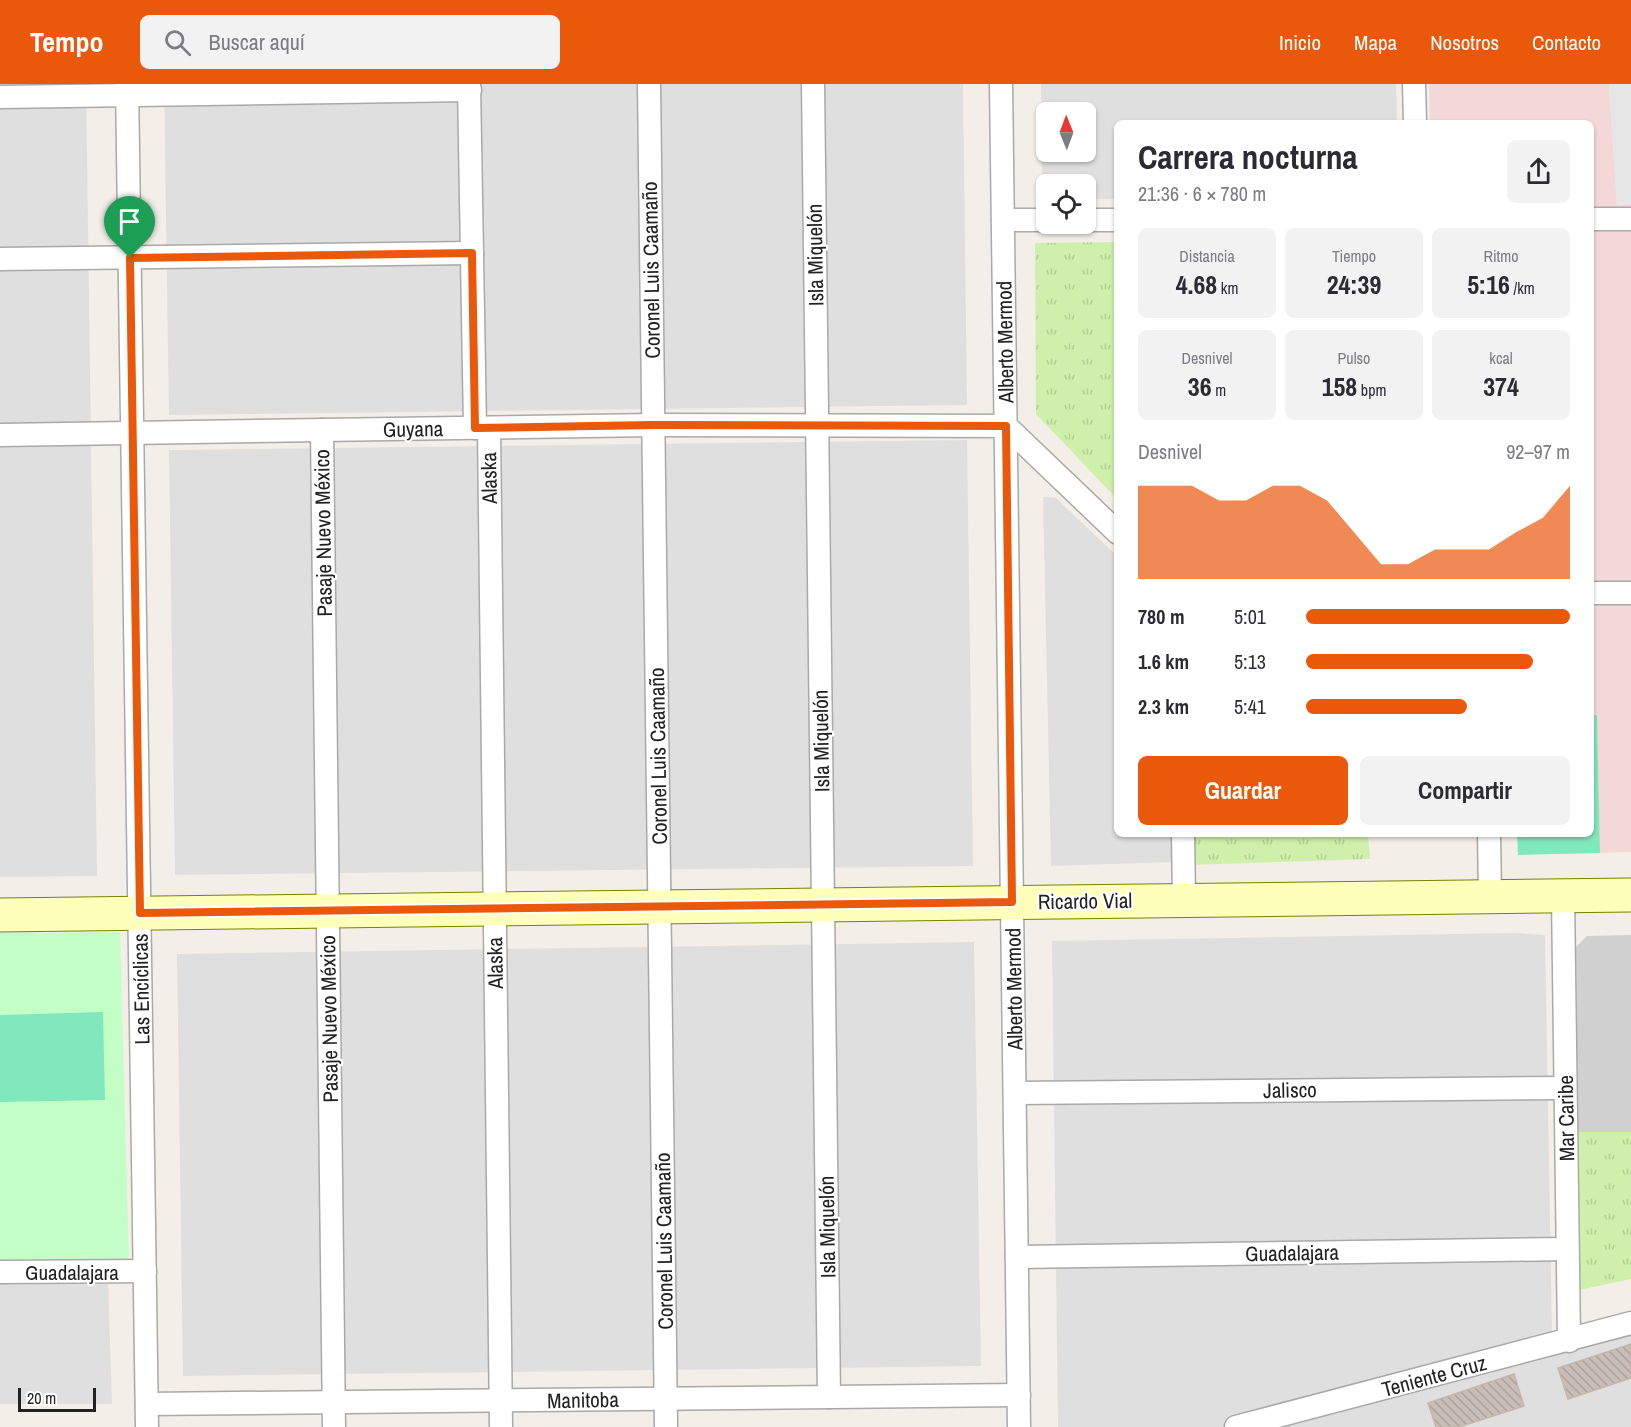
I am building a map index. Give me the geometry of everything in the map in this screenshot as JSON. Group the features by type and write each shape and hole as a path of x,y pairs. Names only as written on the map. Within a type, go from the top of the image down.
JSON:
{"street":[{"name":"Coronel Luis Caamaño","path":"649,84 666,1427"},
{"name":"Isla Miquelón","path":"813,84 829,1397"},
{"name":"Alberto Mermod","path":"1001,84 1019,1427"},
{"path":"1414,84 1415,120"},
{"path":"0,97 127,90 470,87"},
{"name":"Alaska","path":"470,87 472,253 482,428 494,909 501,1427"},
{"name":"Las Encíclicas","path":"127,90 147,1427"},
{"path":"1594,219 1631,219"},
{"path":"1003,220 1036,220"},
{"path":"1096,220 1114,220"},
{"path":"0,259 472,253"},
{"name":"Guyana","path":"0,435 653,425 1006,426"},
{"path":"1006,426 1114,529"},
{"name":"Pasaje Nuevo México","path":"322,430 334,1427"},
{"path":"1594,593 1631,593"},
{"path":"1184,837 1184,900"},
{"path":"1489,837 1490,896"},
{"name":"Ricardo Vial","path":"0,915 1631,895"},
{"name":"Mar Caribe","path":"1563,896 1569,1341"},
{"name":"Jalisco","path":"1015,1093 1565,1088"},
{"name":"Guadalajara","path":"1017,1257 1567,1249"},
{"name":"Guadalajara","path":"0,1272 145,1271"},
{"name":"Teniente Cruz","path":"1236,1427 1631,1323"},
{"name":"Manitoba","path":"147,1404 1019,1395"}],"shaded area":[{"path":"0,84 86,84 97,876 0,877"},
{"path":"164,84 963,84 967,405 169,415"},
{"path":"1041,84 1396,84 1397,120 1114,120 1114,199 1096,199 1096,174 1042,174 1042,162 1096,162 1096,102 1041,102"},
{"path":"1429,84 1609,84 1617,205 1631,204 1631,852 1600,853 1597,716 1594,715 1594,120 1430,120"},
{"path":"1609,84 1631,84 1631,204 1617,205"},
{"path":"967,440 973,866 175,875 169,450"},
{"path":"1043,497 1056,498 1114,553 1114,837 1172,837 1173,862 1051,866"},
{"path":"1514,933 1545,935 1552,1334 1631,1314 1631,1427 1058,1427 1052,941"},
{"path":"1631,935 1631,1132 1578,1132 1576,947 1587,936"},
{"path":"974,942 981,1366 183,1376 177,954"},
{"path":"108,1280 112,1404 0,1404 0,1283"}],"green space":[{"path":"1114,242 1114,496 1036,414 1035,243"},
{"path":"1594,715 1597,715 1600,853 1518,855 1517,837 1594,837"},
{"path":"1191,837 1368,837 1370,859 1191,865"},
{"path":"120,932 129,1262 0,1261 0,933"},
{"path":"103,1012 105,1100 0,1102 0,1015"},
{"path":"1578,1132 1631,1132 1631,1279 1579,1290"}],"building":[{"path":"1631,1344 1631,1378 1568,1399 1558,1368"},
{"path":"1514,1374 1524,1406 1459,1427 1436,1427 1428,1403"}],"route":[{"path":"472,253 475,428 653,425 1006,426 1012,902 140,913 130,258 472,253"}]}
